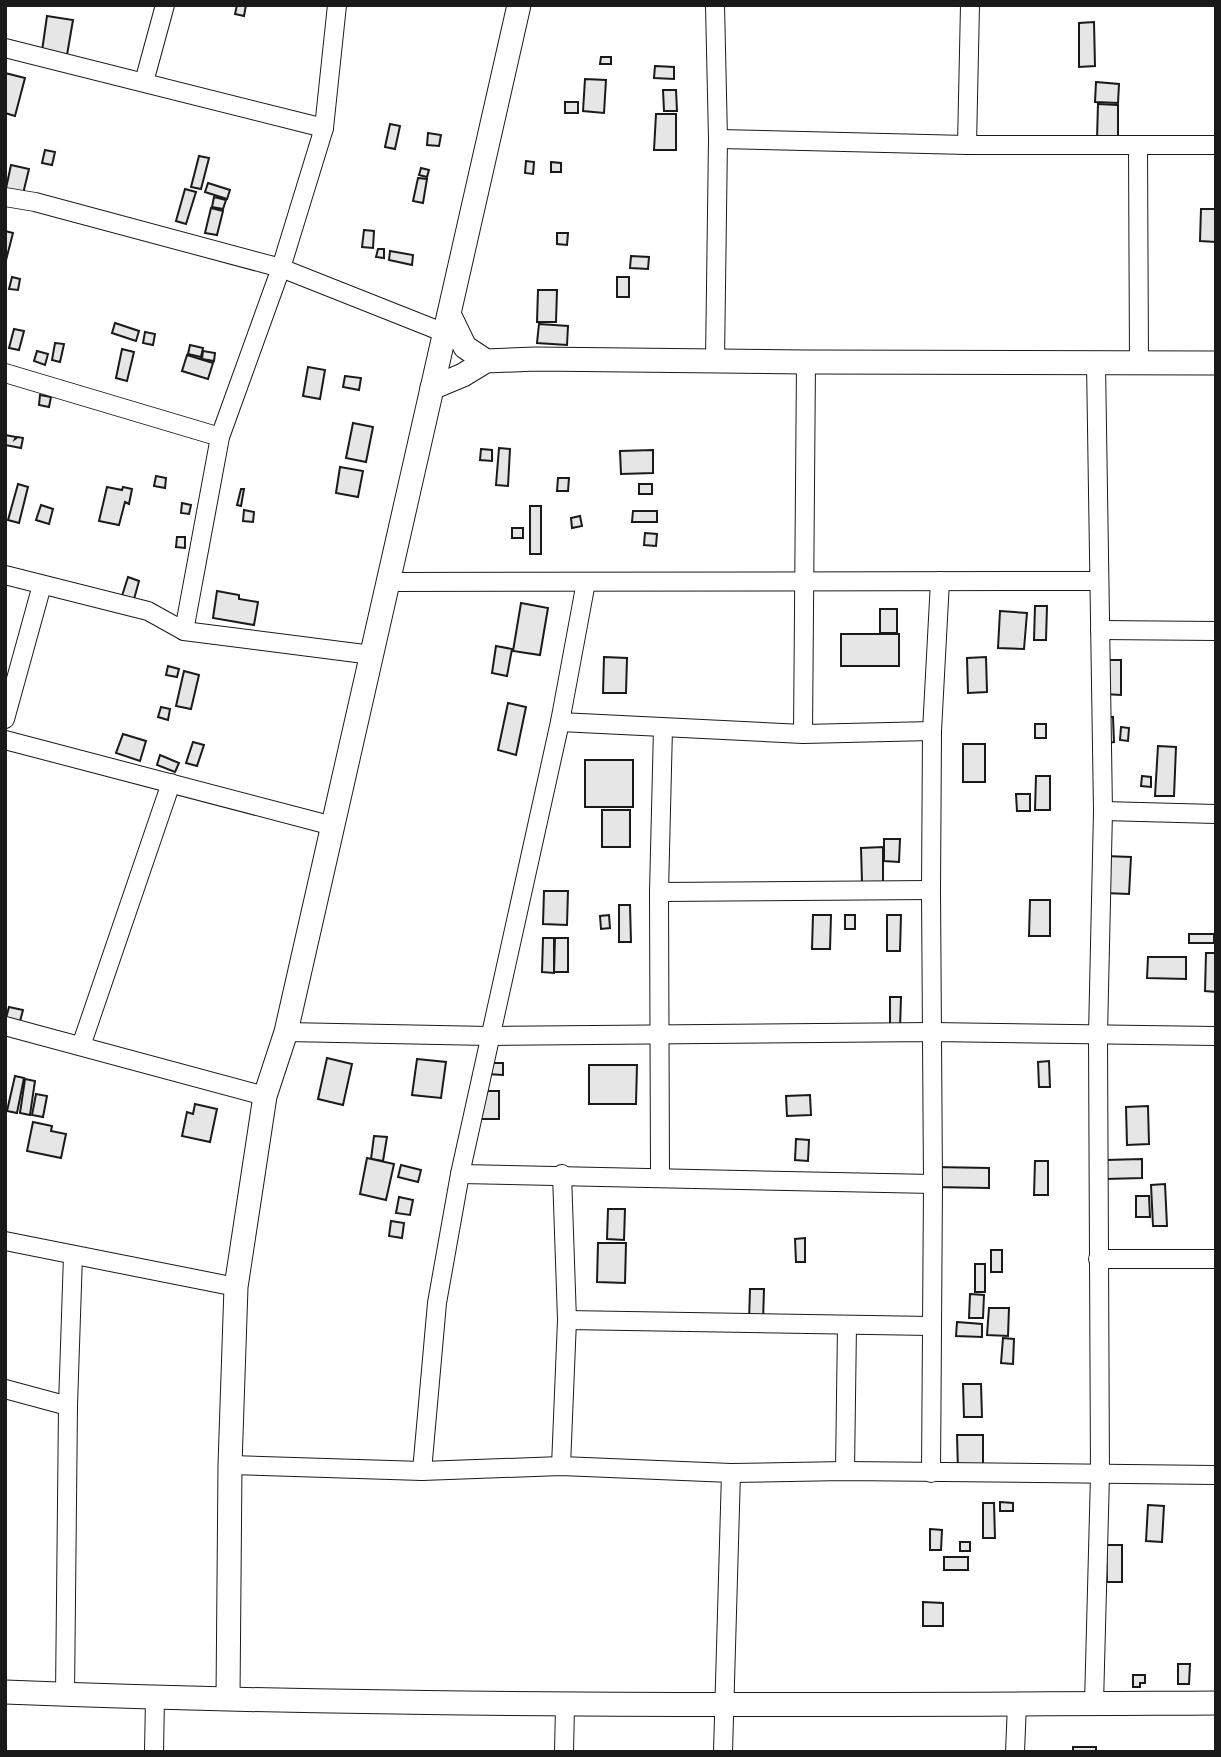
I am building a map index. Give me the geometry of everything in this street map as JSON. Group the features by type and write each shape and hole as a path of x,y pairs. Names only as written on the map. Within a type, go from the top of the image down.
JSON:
{"street":[{"path":"144,82 165,5"},
{"path":"184,631 220,437 281,268 324,128 337,5"},
{"path":"229,1699 230,1465 236,1287 265,1096 286,1032 519,5"},
{"path":"715,5 718,139 715,361"},
{"path":"967,145 970,5"},
{"path":"5,48 324,128"},
{"path":"718,139 967,145 1216,145"},
{"path":"1138,145 1139,363"},
{"path":"5,197 35,202 281,268 447,323 465,347 486,361"},
{"path":"432,388 463,375 486,361 536,359 1216,363"},
{"path":"803,734 806,362"},
{"path":"1094,1703 1100,1475 1098,1035 1103,811 1096,363"},
{"path":"5,373 220,437"},
{"path":"5,575 148,611 184,631 372,655"},
{"path":"931,1473 932,731 940,581"},
{"path":"388,582 1098,581"},
{"path":"422,1471 438,1304 460,1174 560,722 586,582"},
{"path":"5,719 42,584"},
{"path":"1100,630 1216,631"},
{"path":"560,722 803,734 932,731"},
{"path":"660,1176 659,892 663,728"},
{"path":"5,740 333,826"},
{"path":"81,1046 172,783"},
{"path":"1103,811 1216,814"},
{"path":"659,892 931,890"},
{"path":"5,1027 265,1096"},
{"path":"286,1032 489,1036 661,1032 1216,1036"},
{"path":"460,1174 660,1176 933,1184"},
{"path":"561,1466 567,1320 562,1174"},
{"path":"5,1241 236,1287"},
{"path":"65,1695 68,1406 73,1255"},
{"path":"1098,1259 1216,1259"},
{"path":"567,1320 931,1326"},
{"path":"845,1471 847,1325"},
{"path":"5,1389 68,1406"},
{"path":"230,1465 422,1471 561,1466 731,1473 845,1471 1216,1475"},
{"path":"723,1752 731,1473"},
{"path":"5,1692 155,1698 565,1706 1216,1703"},
{"path":"155,1698 155,1752"},
{"path":"1015,1752 1017,1704"},
{"path":"564,1752 565,1706"}],"building":[{"path":"237,5 246,5 244,16 235,14"},
{"path":"47,16 73,20 67,55 42,51"},
{"path":"1094,22 1095,66 1079,67 1079,23"},
{"path":"601,57 611,57 611,64 600,64"},
{"path":"655,66 674,67 674,79 654,78"},
{"path":"5,73 25,78 15,116 5,113"},
{"path":"585,79 606,80 604,113 583,111"},
{"path":"1096,82 1119,84 1118,103 1095,102"},
{"path":"663,90 676,90 677,111 664,111"},
{"path":"565,102 578,102 578,113 565,113"},
{"path":"1098,104 1118,105 1118,139 1097,139"},
{"path":"656,114 676,114 676,150 654,150"},
{"path":"390,124 400,126 395,149 385,147"},
{"path":"428,133 441,135 439,146 427,145"},
{"path":"45,150 55,152 52,165 42,163"},
{"path":"199,156 209,158 201,189 191,187"},
{"path":"526,161 534,162 533,174 525,173"},
{"path":"551,162 561,163 561,172 551,172"},
{"path":"11,165 29,169 22,198 5,193"},
{"path":"421,168 429,170 427,177 419,175"},
{"path":"418,178 427,179 423,203 413,201"},
{"path":"208,183 230,190 227,199 205,192"},
{"path":"185,189 196,192 186,224 176,221"},
{"path":"214,197 226,200 223,209 212,207"},
{"path":"211,208 223,211 217,235 205,233"},
{"path":"1201,209 1216,209 1216,242 1200,241"},
{"path":"364,230 374,231 373,248 362,247"},
{"path":"5,231 13,233 5,264"},
{"path":"557,233 568,233 567,245 557,244"},
{"path":"378,249 384,249 384,258 376,257"},
{"path":"390,251 413,255 412,265 389,260"},
{"path":"631,256 649,257 648,269 630,268"},
{"path":"12,277 20,279 18,290 9,289"},
{"path":"617,277 629,277 629,297 617,297"},
{"path":"538,290 557,290 556,322 537,322"},
{"path":"115,323 139,331 136,341 112,333"},
{"path":"539,324 568,326 567,345 537,343"},
{"path":"14,329 24,331 19,350 9,348"},
{"path":"145,332 155,334 153,345 143,343"},
{"path":"55,343 64,344 60,362 52,360"},
{"path":"190,345 203,348 201,357 188,354"},
{"path":"122,349 134,352 127,381 116,378"},
{"path":"37,351 48,354 45,365 34,361"},
{"path":"203,351 215,353 214,361 202,359"},
{"path":"187,355 213,363 208,379 182,371"},
{"path":"308,367 325,370 320,399 303,396"},
{"path":"345,376 361,378 359,390 343,387"},
{"path":"40,395 51,397 49,407 39,405"},
{"path":"353,423 373,427 366,462 346,458"},
{"path":"5,435 16,437 15,439 23,438 21,448 5,445"},
{"path":"499,448 510,449 508,486 496,485"},
{"path":"481,449 492,450 492,461 480,460"},
{"path":"653,450 653,473 621,474 620,451"},
{"path":"340,467 363,471 358,497 336,493"},
{"path":"156,476 166,478 165,488 154,486"},
{"path":"558,478 569,478 568,491 557,491"},
{"path":"18,484 28,487 19,523 8,520"},
{"path":"639,484 652,484 652,494 639,494"},
{"path":"107,487 132,489 129,504 125,502 119,525 99,521"},
{"path":"241,489 244,489 241,506 237,505"},
{"path":"182,503 191,505 189,514 181,513"},
{"path":"41,505 53,509 49,524 36,520"},
{"path":"530,506 541,506 541,554 530,554"},
{"path":"244,510 254,512 253,522 243,521"},
{"path":"633,511 657,511 657,522 632,522"},
{"path":"580,516 582,526 572,528 571,518"},
{"path":"512,528 523,528 523,538 512,538"},
{"path":"645,533 657,534 656,546 644,545"},
{"path":"177,537 185,537 185,548 176,547"},
{"path":"128,577 139,581 133,603 121,599"},
{"path":"217,591 258,602 254,625 213,618"},
{"path":"521,603 548,608 540,655 513,651"},
{"path":"1035,606 1047,606 1046,640 1034,640"},
{"path":"880,609 897,609 897,633 880,633"},
{"path":"1000,611 1027,613 1024,649 998,648"},
{"path":"841,634 899,634 899,666 841,666"},
{"path":"496,646 512,649 507,676 492,673"},
{"path":"604,657 627,658 626,693 603,693"},
{"path":"986,657 987,692 968,693 967,658"},
{"path":"1105,660 1121,660 1121,695 1104,694"},
{"path":"168,666 179,669 177,677 166,675"},
{"path":"184,671 199,675 191,709 176,706"},
{"path":"508,703 526,707 516,755 498,750"},
{"path":"161,707 170,709 168,720 158,717"},
{"path":"1113,717 1114,742 1105,743 1105,718"},
{"path":"1035,724 1046,724 1046,738 1035,738"},
{"path":"1121,727 1129,728 1128,741 1120,740"},
{"path":"123,734 146,741 140,761 116,753"},
{"path":"193,742 204,745 197,766 186,763"},
{"path":"963,744 985,744 985,782 963,782"},
{"path":"1158,746 1176,747 1174,796 1155,796"},
{"path":"160,755 179,763 175,772 157,765"},
{"path":"585,760 633,760 633,807 585,807"},
{"path":"1036,776 1050,776 1050,810 1035,810"},
{"path":"1142,776 1151,777 1151,787 1141,786"},
{"path":"1016,794 1030,794 1030,811 1017,811"},
{"path":"602,810 630,810 630,847 602,847"},
{"path":"884,839 900,839 899,862 884,861"},
{"path":"883,847 883,882 862,882 861,848"},
{"path":"1105,856 1131,857 1129,894 1104,893"},
{"path":"544,891 568,891 567,925 543,924"},
{"path":"1030,900 1050,900 1050,936 1029,936"},
{"path":"619,905 630,905 631,942 619,942"},
{"path":"609,915 610,928 601,929 600,916"},
{"path":"813,915 831,915 830,949 812,949"},
{"path":"845,915 855,915 855,929 845,929"},
{"path":"887,915 901,915 900,951 887,951"},
{"path":"1189,934 1214,934 1214,943 1189,943"},
{"path":"543,938 554,938 554,973 542,972"},
{"path":"555,938 568,938 568,972 554,972"},
{"path":"1206,953 1216,953 1216,992 1205,991"},
{"path":"1148,957 1186,957 1186,979 1147,978"},
{"path":"890,997 901,997 900,1029 890,1029"},
{"path":"9,1007 23,1010 19,1025 5,1022"},
{"path":"327,1058 352,1064 343,1105 318,1099"},
{"path":"417,1059 446,1062 441,1098 412,1095"},
{"path":"1049,1061 1050,1087 1039,1087 1038,1062"},
{"path":"488,1063 503,1063 503,1075 487,1074"},
{"path":"589,1065 637,1065 636,1104 589,1104"},
{"path":"15,1076 24,1078 17,1113 7,1111"},
{"path":"25,1079 35,1081 30,1115 20,1113"},
{"path":"480,1091 499,1091 499,1119 480,1119"},
{"path":"36,1094 47,1096 43,1117 32,1115"},
{"path":"810,1095 811,1115 787,1116 786,1096"},
{"path":"195,1104 217,1109 210,1142 182,1136 187,1112 193,1114"},
{"path":"1148,1106 1149,1144 1127,1145 1126,1107"},
{"path":"33,1122 52,1126 51,1131 66,1134 61,1158 27,1151"},
{"path":"374,1136 387,1137 383,1161 371,1159"},
{"path":"796,1139 809,1140 808,1161 795,1160"},
{"path":"367,1158 394,1164 386,1200 360,1194"},
{"path":"1142,1159 1142,1178 1106,1179 1106,1160"},
{"path":"1035,1161 1048,1161 1048,1195 1034,1195"},
{"path":"401,1165 421,1170 418,1182 398,1177"},
{"path":"935,1167 989,1168 989,1188 934,1187"},
{"path":"1165,1184 1167,1226 1153,1226 1151,1185"},
{"path":"1136,1196 1149,1196 1150,1217 1136,1217"},
{"path":"399,1197 413,1200 410,1215 396,1213"},
{"path":"608,1209 625,1209 624,1240 607,1239"},
{"path":"391,1221 404,1223 402,1238 389,1236"},
{"path":"805,1238 805,1262 796,1262 795,1239"},
{"path":"598,1243 626,1243 625,1283 597,1282"},
{"path":"991,1250 1002,1250 1002,1272 991,1272"},
{"path":"975,1264 985,1264 985,1292 975,1292"},
{"path":"750,1289 764,1289 763,1321 749,1321"},
{"path":"970,1294 984,1295 983,1318 969,1318"},
{"path":"989,1308 1009,1308 1008,1336 987,1335"},
{"path":"957,1322 982,1324 982,1337 956,1336"},
{"path":"1003,1338 1014,1339 1013,1364 1001,1363"},
{"path":"963,1384 981,1384 982,1417 964,1417"},
{"path":"957,1435 983,1435 983,1471 958,1471"},
{"path":"1000,1502 1013,1503 1013,1511 1000,1511"},
{"path":"983,1503 994,1503 995,1538 983,1538"},
{"path":"1148,1505 1164,1506 1162,1542 1146,1541"},
{"path":"930,1529 942,1530 941,1550 930,1550"},
{"path":"960,1542 970,1542 970,1551 960,1551"},
{"path":"1106,1545 1122,1545 1122,1582 1107,1582"},
{"path":"944,1557 968,1557 968,1570 944,1570"},
{"path":"923,1602 943,1603 943,1626 923,1626"},
{"path":"1178,1664 1190,1664 1189,1684 1178,1684"},
{"path":"1133,1675 1145,1675 1145,1683 1140,1683 1140,1687 1133,1687"},
{"path":"1073,1747 1096,1747 1096,1752 1073,1752"}]}
